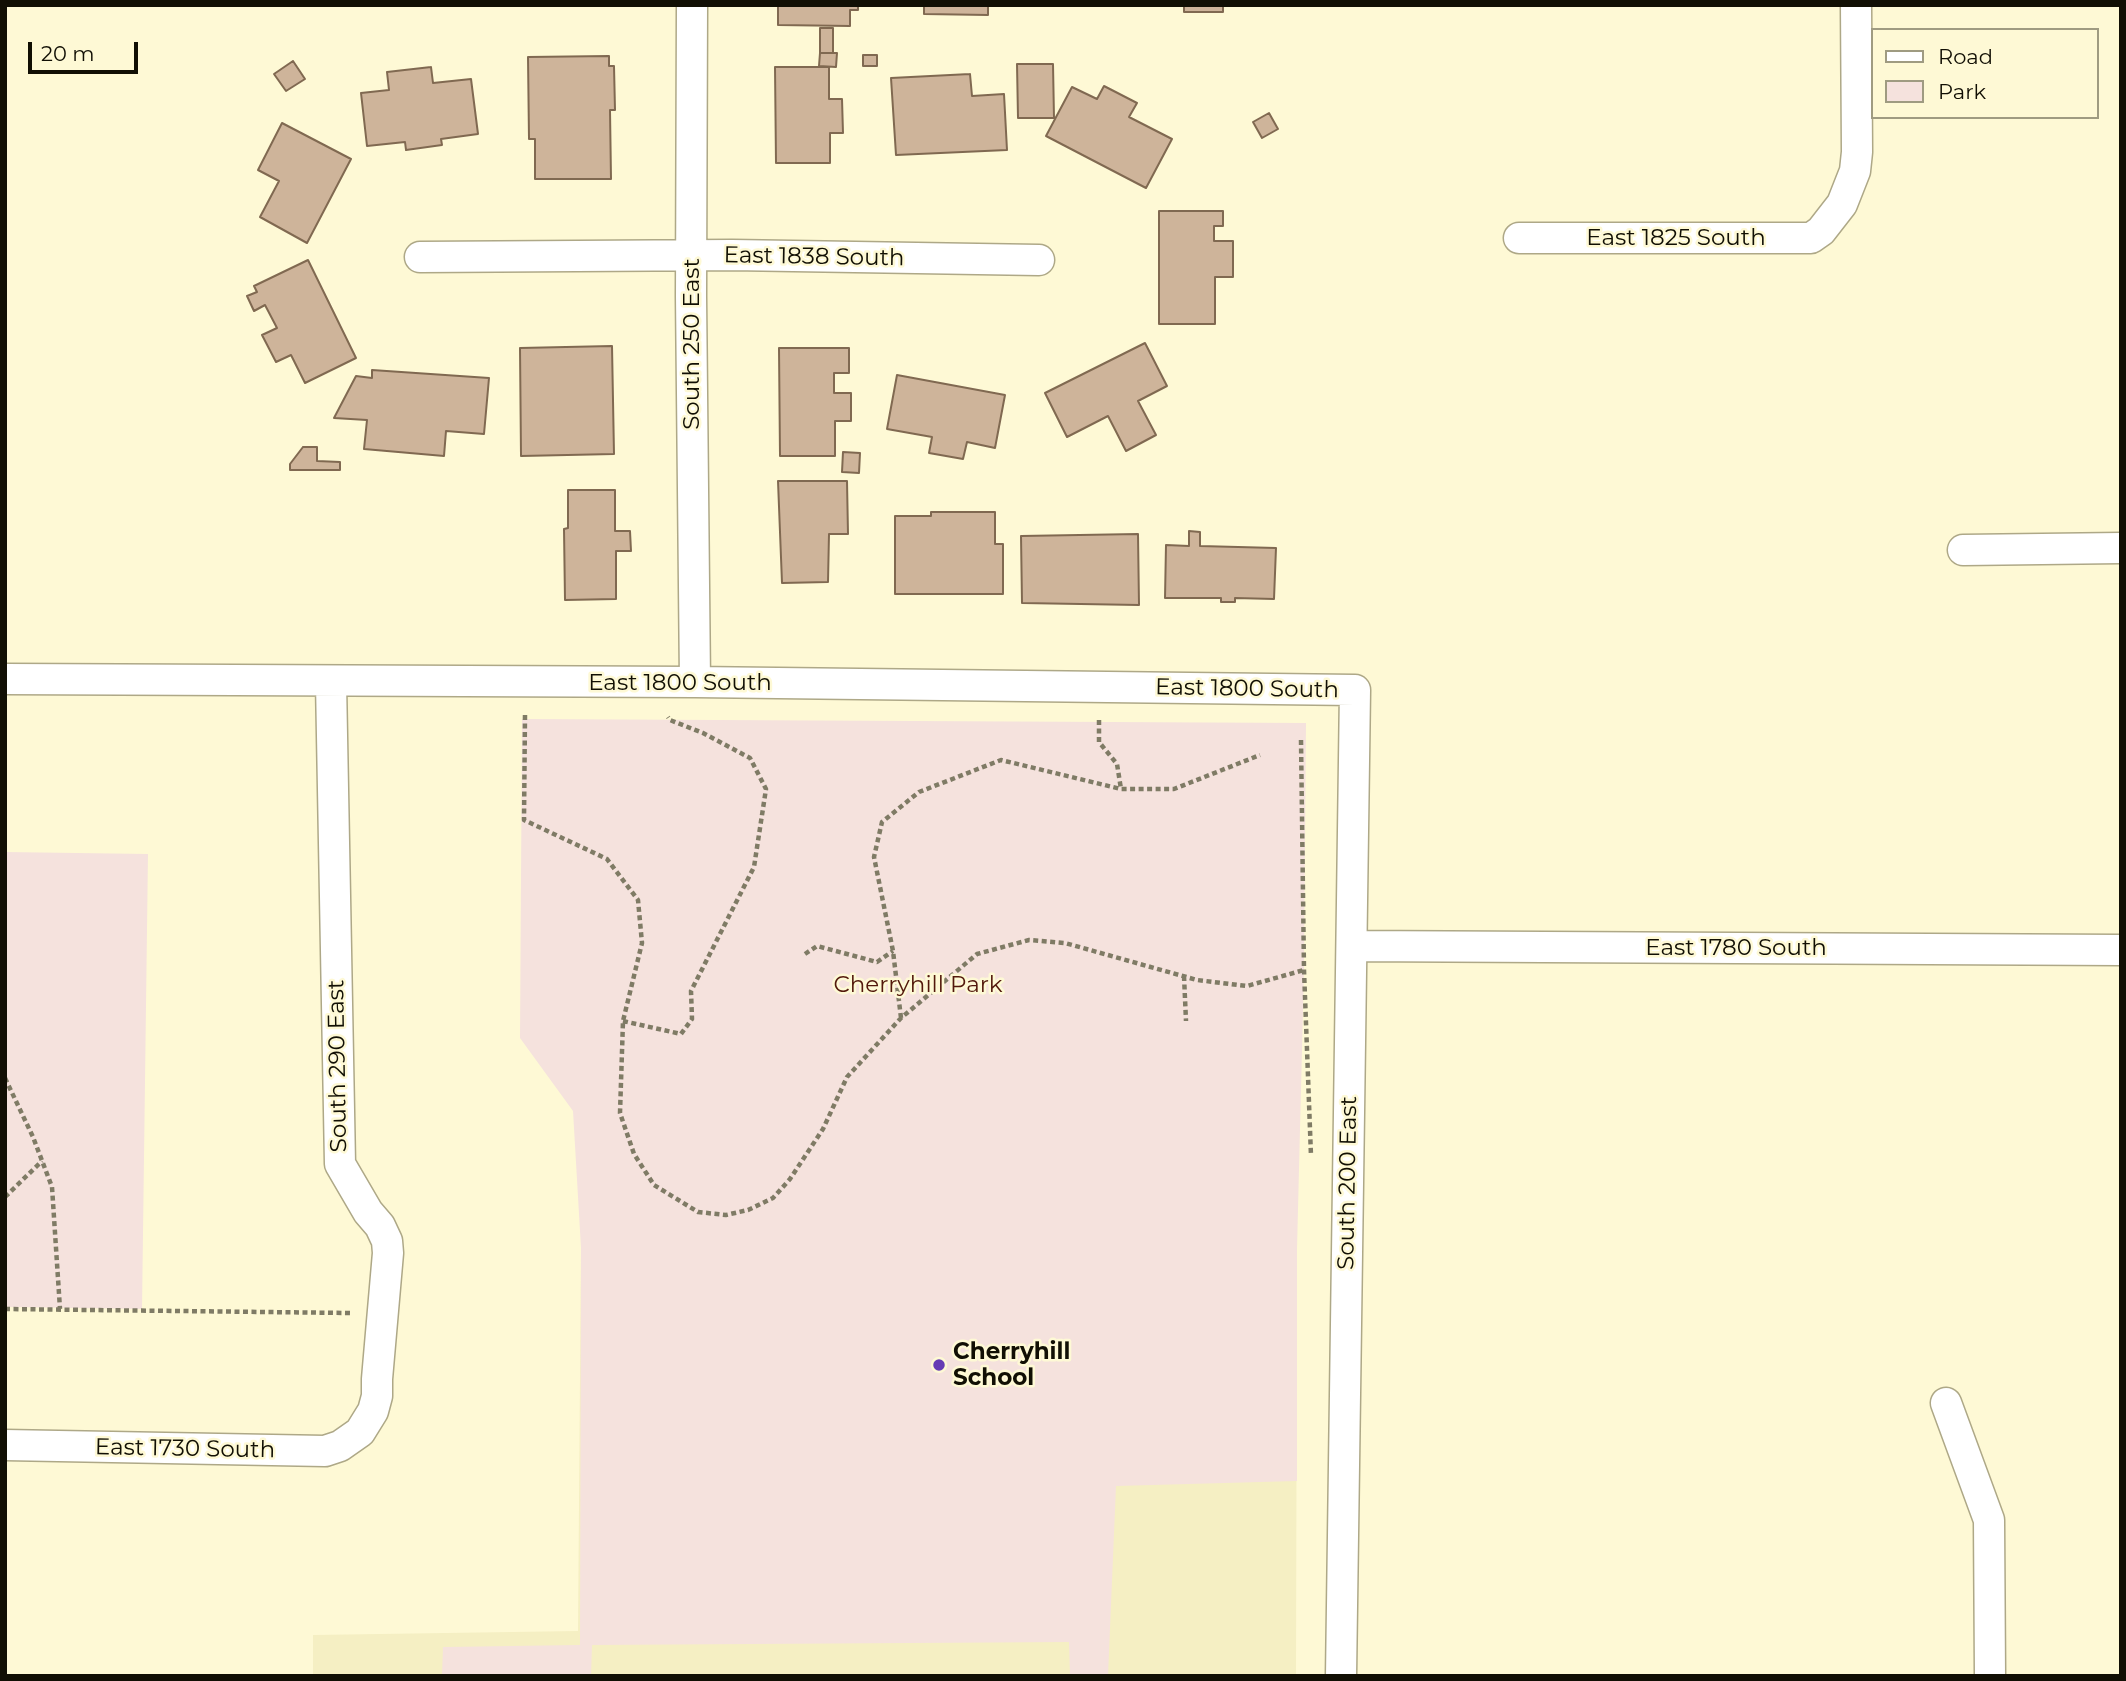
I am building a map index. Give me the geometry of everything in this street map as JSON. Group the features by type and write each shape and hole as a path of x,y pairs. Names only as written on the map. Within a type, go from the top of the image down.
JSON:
{"street":[{"name":"South 250 East","path":"692,5 695,682"},
{"name":"East 1825 South","path":"1519,238 1811,238 1828,223 1842,204 1856,171 1856,5"},
{"name":"East 1838 South","path":"421,257 1039,260"},
{"path":"1963,550 2121,548"},
{"name":"East 1800 South","path":"5,680 695,682 1355,690"},
{"name":"South 290 East","path":"331,682 340,1164 368,1212 380,1226 387,1241 388,1254 377,1396 373,1411 360,1432"},
{"name":"South 200 East","path":"1341,1676 1355,690"},
{"name":"East 1780 South","path":"1352,946 2121,950"},
{"path":"1946,1403 1989,1520 1990,1676"},
{"name":"East 1730 South","path":"5,1445 325,1451 340,1446 360,1432"}],"path":[{"path":"525,712 524,820 607,859 638,900 642,943 623,1021 620,1113 634,1154 654,1185 698,1212 726,1215 748,1210 773,1198 790,1179 823,1129 847,1077 901,1018 977,954 1029,940 1066,943 1184,976 1247,986 1304,970"},
{"path":"623,1021 681,1034 692,1019 691,991 754,867 766,789 750,758 703,733 670,720 666,713"},
{"path":"1099,718 1099,743 1117,764 1121,789"},
{"path":"1301,740 1304,970 1311,1156"},
{"path":"901,1018 893,951 874,857 883,822 919,792 1001,760 1121,789 1174,789 1260,755"},
{"path":"805,954 817,946 877,962 893,951"},
{"path":"1184,976 1186,1021"},
{"path":"5,1078 52,1186 60,1309"},
{"path":"5,1197 42,1161"},
{"path":"5,1308 363,1313"}],"shaded area":[{"name":"Cherryhill School","path":"581,1248 1297,1249 1296,1676 313,1676 313,1635 578,1631"}],"green space":[{"name":"Cherryhill Park","path":"522,719 1306,723 1304,970 1297,1249 1297,1481 1116,1486 1108,1676 1070,1676 1069,1642 592,1645 591,1676 442,1676 443,1647 580,1645 581,1248 573,1111 520,1038"},
{"path":"5,852 148,854 142,1309 5,1307"}],"building":[{"path":"778,5 858,5 858,10 850,10 850,26 778,25"},
{"path":"924,5 988,5 988,15 924,14"},
{"path":"1184,5 1223,5 1223,12 1184,12"},
{"path":"820,28 833,28 833,53 820,53"},
{"path":"820,53 837,53 836,67 819,66"},
{"path":"863,55 877,55 877,66 863,66"},
{"path":"609,56 609,66 614,66 615,110 610,110 611,179 535,179 535,139 529,139 528,57"},
{"path":"293,61 305,79 286,91 274,74"},
{"path":"1017,64 1053,64 1054,118 1018,118"},
{"path":"431,67 433,83 471,79 478,134 441,139 442,145 406,150 405,142 367,146 361,93 389,90 387,72"},
{"path":"775,67 829,67 829,99 842,99 843,133 830,133 830,163 776,163"},
{"path":"970,74 972,96 1004,94 1007,150 896,155 891,78"},
{"path":"1104,86 1137,103 1129,117 1172,139 1146,188 1046,136 1072,87 1097,99"},
{"path":"1269,113 1278,129 1262,138 1253,122"},
{"path":"282,123 351,159 307,243 260,217 279,181 258,170"},
{"path":"1159,211 1223,211 1223,226 1214,226 1214,241 1233,241 1233,277 1215,277 1215,324 1159,324"},
{"path":"308,260 356,358 305,383 291,355 276,362 262,335 277,328 265,305 254,311 247,296 257,292 254,286"},
{"path":"1145,343 1167,386 1138,401 1156,435 1126,451 1108,416 1067,437 1045,393"},
{"path":"612,346 614,454 521,456 520,348"},
{"path":"779,348 849,348 849,373 834,373 834,393 851,393 851,421 835,421 835,456 780,456"},
{"path":"372,370 489,378 484,434 446,431 444,456 364,449 367,420 334,418 356,376 372,378"},
{"path":"897,375 1005,395 995,448 967,442 963,459 929,453 932,437 887,429"},
{"path":"303,447 317,447 317,461 340,462 340,470 290,470 290,464"},
{"path":"843,452 860,453 859,473 842,472"},
{"path":"778,481 847,481 848,534 829,534 828,582 782,583"},
{"path":"568,490 615,490 615,531 630,531 631,551 616,551 616,599 565,600 564,529 568,528"},
{"path":"931,512 995,512 995,544 1003,544 1003,594 895,594 895,516 931,516"},
{"path":"1189,531 1200,532 1200,546 1276,548 1274,599 1235,598 1235,602 1221,602 1221,598 1165,598 1166,545 1189,546"},
{"path":"1138,534 1139,605 1022,603 1021,536"}],"place":[{"name":"Cherryhill School","path":"939,1365"}]}
